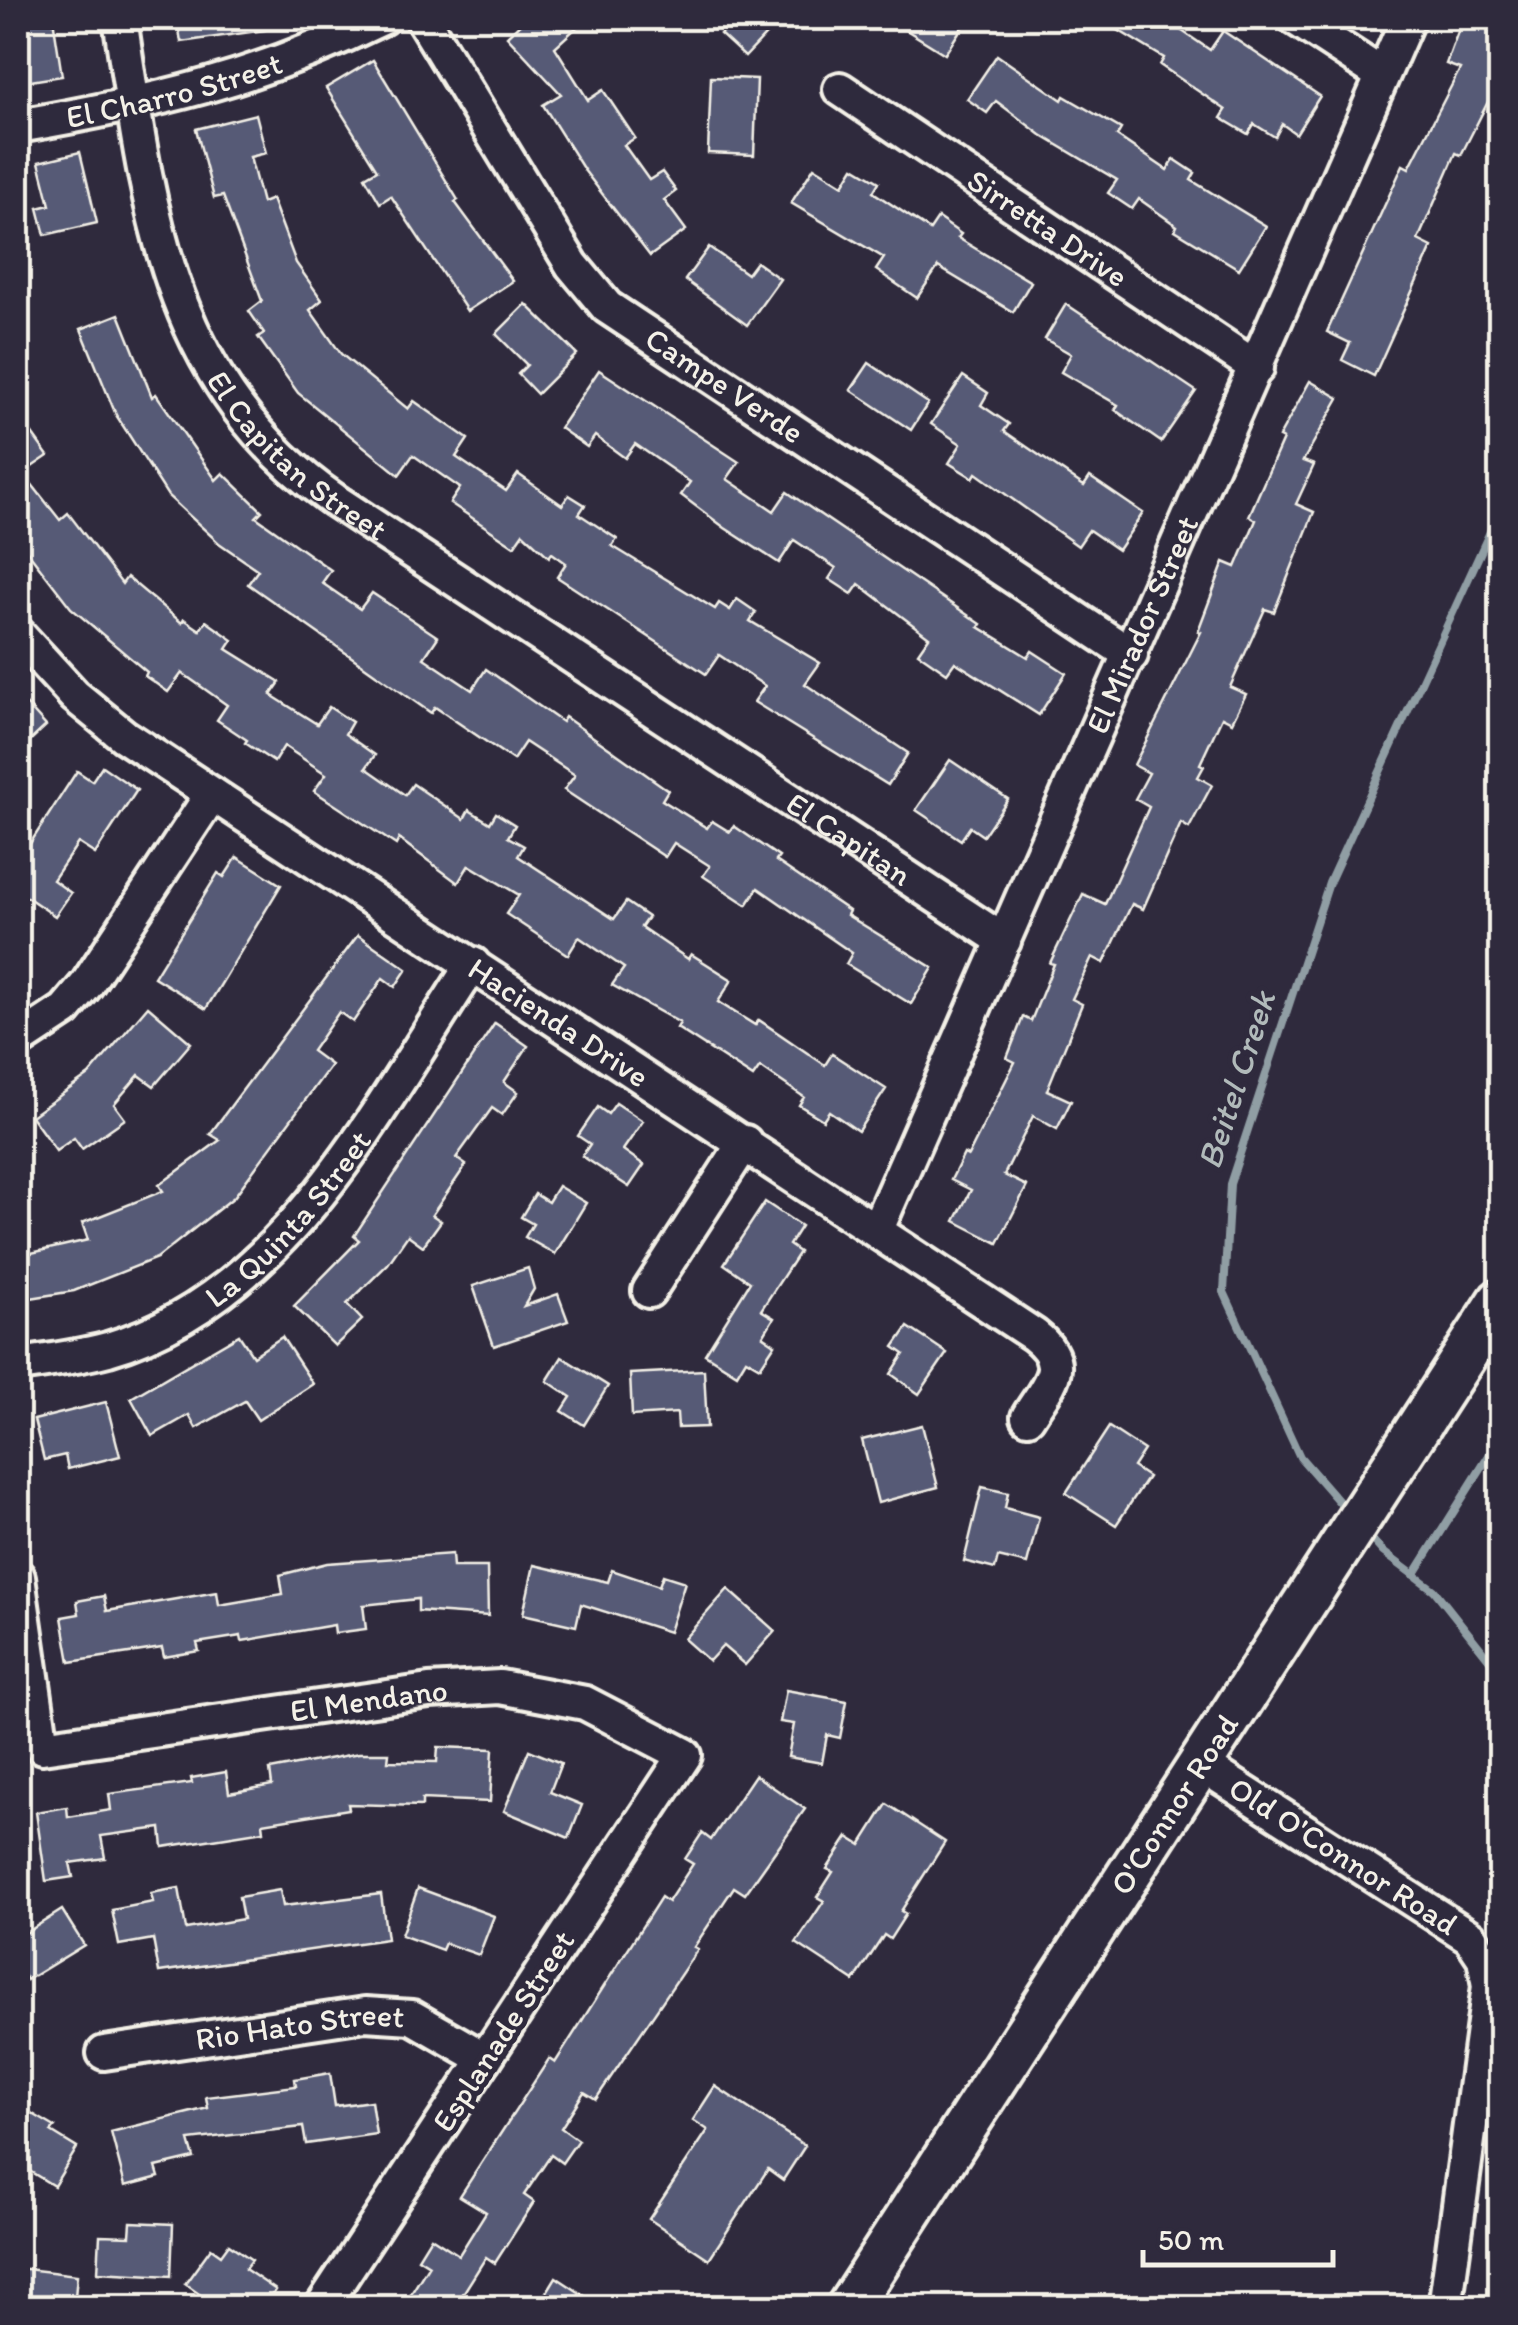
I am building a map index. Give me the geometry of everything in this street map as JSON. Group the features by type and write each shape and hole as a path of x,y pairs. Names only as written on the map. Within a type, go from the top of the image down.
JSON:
{"main road":[{"name":"O'Connor Road","path":"848,2308 1335,1562 1500,1301"}],"street":[{"name":"El Capitan Street","path":"120,18 133,106 170,268 188,328 214,378 248,426 302,478 694,737"},
{"name":"El Charro Street","path":"18,126 194,93 260,70 382,18"},
{"name":"Campe Verde","path":"422,18 572,265 607,307 1131,656"},
{"path":"1295,18 1382,75"},
{"name":"El Mirador Street","path":"877,1229 1408,18"},
{"name":"Sirretta Drive","path":"840,89 1257,368"},
{"name":"Hacienda Drive","path":"18,634 75,696 124,736 877,1229 1050,1347 1056,1362 1053,1375 1028,1417"},
{"name":"El Capitan","path":"694,737 1004,942"},
{"path":"18,1041 65,1010 87,984 212,794"},
{"name":"La Quinta Street","path":"18,1365 110,1348 157,1328 199,1304 264,1254 309,1206 338,1167 473,964"},
{"path":"649,1291 745,1142"},
{"name":"El Mendano","path":"18,1577 42,1747 429,1691 500,1687 585,1703 685,1755"},
{"name":"Esplanade Street","path":"320,2308 685,1755"},
{"name":"Old O'Connor Road","path":"1202,1765 1470,1937 1484,1958 1489,1986 1445,2308"},
{"name":"Rio Hato Street","path":"104,2052 365,2014 412,2017 486,2058"}],"building":[{"path":"18,18 53,18 62,76 18,83"},
{"path":"177,18 264,18 265,30 181,42"},
{"path":"526,18 587,18 555,47 588,100 603,90 635,138 624,145 649,180 662,172 676,191 664,200 686,230 650,256 584,170 543,105 561,94 507,36"},
{"path":"736,18 782,18 745,57 720,34"},
{"path":"887,18 968,18 945,54"},
{"path":"1098,18 1163,18 1210,50 1223,31 1320,96 1296,134 1282,124 1275,137 1254,124 1248,134 1221,118 1226,110 1160,65 1164,58"},
{"path":"1463,18 1500,18 1500,78 1461,155 1456,153 1418,240 1432,247 1374,376 1342,360 1350,343 1327,332 1403,165 1409,168 1460,69 1446,64"},
{"path":"997,55 1062,100 1064,96 1121,129 1117,136 1167,170 1174,159 1195,173 1191,180 1266,226 1239,269 1175,230 1177,226 1139,199 1132,209 1108,193 1117,180 1041,135 996,101 987,113 967,99"},
{"path":"373,60 458,200 455,202 513,281 467,311 391,196 380,203 365,177 377,170 326,88"},
{"path":"711,77 757,79 754,155 708,153"},
{"path":"256,114 266,153 250,157 262,203 272,199 296,263 322,300 310,310 341,354 408,409 414,401 468,439 456,457 506,491 518,474 562,505 569,495 585,505 579,514 617,539 612,546 715,609 719,603 730,610 737,599 756,612 750,621 820,663 805,684 908,753 888,785 754,702 765,686 719,655 706,674 557,577 566,563 552,553 549,557 523,533 514,546 450,503 460,488 413,455 399,475 298,393 258,337 264,333 249,311 262,301 223,196 214,198 196,129"},
{"path":"80,152 97,223 45,235 38,208 50,205 39,162"},
{"path":"814,167 843,185 854,167 879,182 873,192 930,230 938,218 961,234 958,238 1031,282 1013,312 938,267 917,298 876,270 884,258 791,203"},
{"path":"709,247 747,274 756,262 780,279 747,325 685,280"},
{"path":"526,304 577,354 537,394 518,374 527,365 496,334"},
{"path":"1066,304 1196,391 1161,442 1115,410 1118,405 1061,372 1071,354 1045,339"},
{"path":"119,314 152,397 156,394 216,480 223,473 262,511 256,517 331,570 322,583 360,609 372,593 438,637 424,658 472,690 486,669 562,722 565,717 668,790 662,800 707,828 712,821 730,832 734,826 779,857 776,861 849,911 847,915 933,968 911,1004 846,964 852,953 758,888 747,905 703,876 710,866 674,843 665,857 564,790 575,775 525,742 513,760 435,707 431,713 248,584 258,570 219,543 168,496 116,415 81,329"},
{"path":"869,363 928,403 911,430 851,390"},
{"path":"599,370 739,462 727,479 774,511 787,492 981,624 979,627 1028,657 1032,651 1066,673 1039,715 955,662 947,673 918,653 929,637 859,584 852,594 829,579 836,568 794,540 779,563 725,528 681,495 690,482 635,444 625,458 595,436 587,447 560,428"},
{"path":"963,376 988,393 981,405 1009,424 1004,431 1084,486 1090,477 1143,513 1118,550 1089,530 1078,546 976,473 973,478 949,463 961,444 931,424"},
{"path":"1310,381 1339,398 1303,461 1314,465 1296,504 1314,512 1274,612 1265,609 1230,687 1246,694 1232,722 1222,717 1200,764 1204,766 1198,777 1212,785 1189,828 1181,823 1143,909 1132,904 1104,963 1092,957 1072,999 1082,1004 1047,1090 1071,1101 1057,1129 1033,1116 1004,1175 1027,1186 998,1243 955,1221 971,1190 951,1180 964,1154 968,1156 1015,1062 1007,1058 1023,1017 1031,1021 1054,964 1050,963 1083,894 1105,904 1149,807 1135,799 1149,773 1134,765 1201,632 1198,631 1224,562 1236,567 1256,520 1249,516 1283,439 1279,437"},
{"path":"18,414 48,456 23,473 60,520 68,513 122,584 127,577 182,623 184,619 200,630 206,621 233,640 227,649 280,682 271,695 317,724 329,707 352,722 345,734 375,755 366,768 405,795 413,784 464,819 469,810 490,823 496,813 515,825 508,837 524,846 518,856 614,919 626,902 648,917 641,927 688,959 691,954 732,980 718,1002 755,1025 759,1020 825,1065 832,1054 886,1089 858,1131 829,1111 823,1120 799,1105 804,1097 760,1067 753,1077 677,1028 680,1023 612,985 624,968 579,937 568,955 506,914 519,895 469,865 458,883 399,839 396,845 314,791 326,774 284,746 274,762 245,743 247,740 217,720 227,705 182,673 168,692 145,676 147,672 71,608 18,539"},
{"path":"18,695 46,726 18,752"},
{"path":"950,760 1008,799 983,836 970,827 961,840 916,810"},
{"path":"102,766 137,790 95,854 78,843 53,880 71,893 55,916 18,891 18,862 77,771 92,781"},
{"path":"237,857 281,885 206,1009 154,977 218,873 224,877"},
{"path":"358,935 407,969 395,987 383,978 353,1022 339,1012 312,1051 331,1065 234,1197 157,1258 74,1291 18,1300 18,1256 88,1240 82,1223 163,1191 159,1185 220,1140 210,1134"},
{"path":"148,1006 191,1043 154,1086 139,1075 114,1104 125,1119 82,1149 74,1138 56,1151 31,1116 89,1075"},
{"path":"495,1023 528,1046 504,1082 518,1092 502,1115 492,1108 456,1158 466,1165 432,1215 441,1221 423,1246 408,1235 388,1264 347,1304 362,1320 335,1346 294,1306 359,1240 354,1236"},
{"path":"616,1103 643,1121 623,1150 644,1165 629,1187 582,1156 590,1144 578,1136 598,1107 608,1114"},
{"path":"558,1186 586,1203 555,1254 525,1237 533,1224 521,1217 535,1194 548,1202"},
{"path":"765,1202 801,1226 789,1245 799,1252 761,1310 774,1318 763,1336 775,1344 760,1367 746,1359 737,1374 705,1354 750,1282 724,1264"},
{"path":"528,1268 534,1289 524,1306 558,1294 568,1321 494,1346 473,1286"},
{"path":"908,1327 947,1353 919,1394 891,1374 904,1354 894,1347"},
{"path":"239,1335 253,1356 282,1337 313,1384 258,1420 245,1401 196,1428 189,1415 152,1436 131,1398"},
{"path":"562,1357 608,1386 584,1425 562,1411 571,1397 547,1381"},
{"path":"704,1370 707,1427 678,1428 677,1413 632,1416 630,1374"},
{"path":"106,1402 120,1456 68,1469 65,1455 44,1460 34,1420"},
{"path":"922,1425 938,1487 878,1503 862,1440"},
{"path":"1109,1427 1144,1450 1133,1467 1148,1477 1116,1525 1066,1493"},
{"path":"982,1487 1008,1493 1005,1508 1039,1517 1027,1564 998,1557 995,1569 964,1561"},
{"path":"452,1554 453,1567 487,1567 488,1616 418,1611 418,1599 363,1605 366,1629 335,1633 334,1625 242,1641 241,1636 197,1643 199,1651 164,1657 162,1648 70,1662 62,1617 79,1614 77,1601 104,1596 107,1611 217,1592 219,1605 283,1594 280,1575 327,1563"},
{"path":"534,1565 608,1582 612,1570 659,1586 663,1575 685,1582 669,1632 581,1604 576,1626 523,1614"},
{"path":"728,1589 775,1631 745,1665 723,1646 709,1661 684,1639"},
{"path":"786,1690 847,1701 840,1738 827,1735 822,1763 788,1757 794,1724 780,1722"},
{"path":"438,1747 493,1749 490,1802 422,1799 422,1806 348,1804 349,1809 263,1823 264,1831 163,1847 161,1828 101,1836 105,1858 70,1863 73,1877 46,1881 36,1812 67,1807 68,1817 111,1810 109,1794 192,1783 191,1778 226,1772 229,1793 272,1785 270,1770 359,1753 389,1753 388,1761 437,1762"},
{"path":"529,1750 561,1763 550,1792 582,1805 569,1838 504,1811"},
{"path":"755,1775 805,1809 745,1894 734,1887 694,1947 698,1949 596,2099 584,2092 561,2128 578,2140 562,2163 551,2155 524,2195 534,2202 495,2263 486,2257 454,2308 402,2308 429,2265 418,2258 431,2237 459,2255 486,2212 460,2196 549,2059 555,2063 661,1897 668,1902 693,1864 685,1859 702,1833 711,1840"},
{"path":"887,1804 945,1842 901,1911 906,1914 890,1939 884,1935 854,1981 796,1943 824,1901 817,1897 833,1872 827,1869 848,1837 861,1845"},
{"path":"179,1888 186,1929 243,1919 239,1897 280,1890 283,1906 381,1894 387,1939 159,1972 153,1939 119,1945 112,1910 153,1902 151,1893"},
{"path":"418,1888 494,1916 479,1955 445,1943 442,1950 401,1935"},
{"path":"62,1910 84,1945 27,1980 18,1965 18,1938"},
{"path":"330,2073 335,2106 371,2101 376,2134 306,2144 303,2127 189,2140 194,2158 156,2167 159,2177 125,2186 111,2132 208,2108 206,2097 296,2086 295,2079"},
{"path":"715,2086 805,2146 783,2180 768,2169 709,2259 649,2219 708,2130 693,2120"},
{"path":"26,2110 55,2127 51,2132 77,2148 54,2186 18,2164 18,2124"},
{"path":"131,2222 173,2224 171,2276 98,2272 100,2235 130,2236"},
{"path":"229,2244 252,2260 245,2269 276,2290 264,2308 219,2308 185,2284 211,2248 221,2255"},
{"path":"18,2268 77,2275 74,2308 18,2308"},
{"path":"556,2277 603,2308 537,2308"}],"waterway":[{"name":"Beitel Creek","path":"1348,1512 1300,1457 1224,1292 1230,1184 1329,883 1500,510"},
{"path":"1414,1575 1500,1438"},
{"name":"Beitel Creek","path":"1367,1534 1383,1552 1434,1590 1500,1673"}]}
